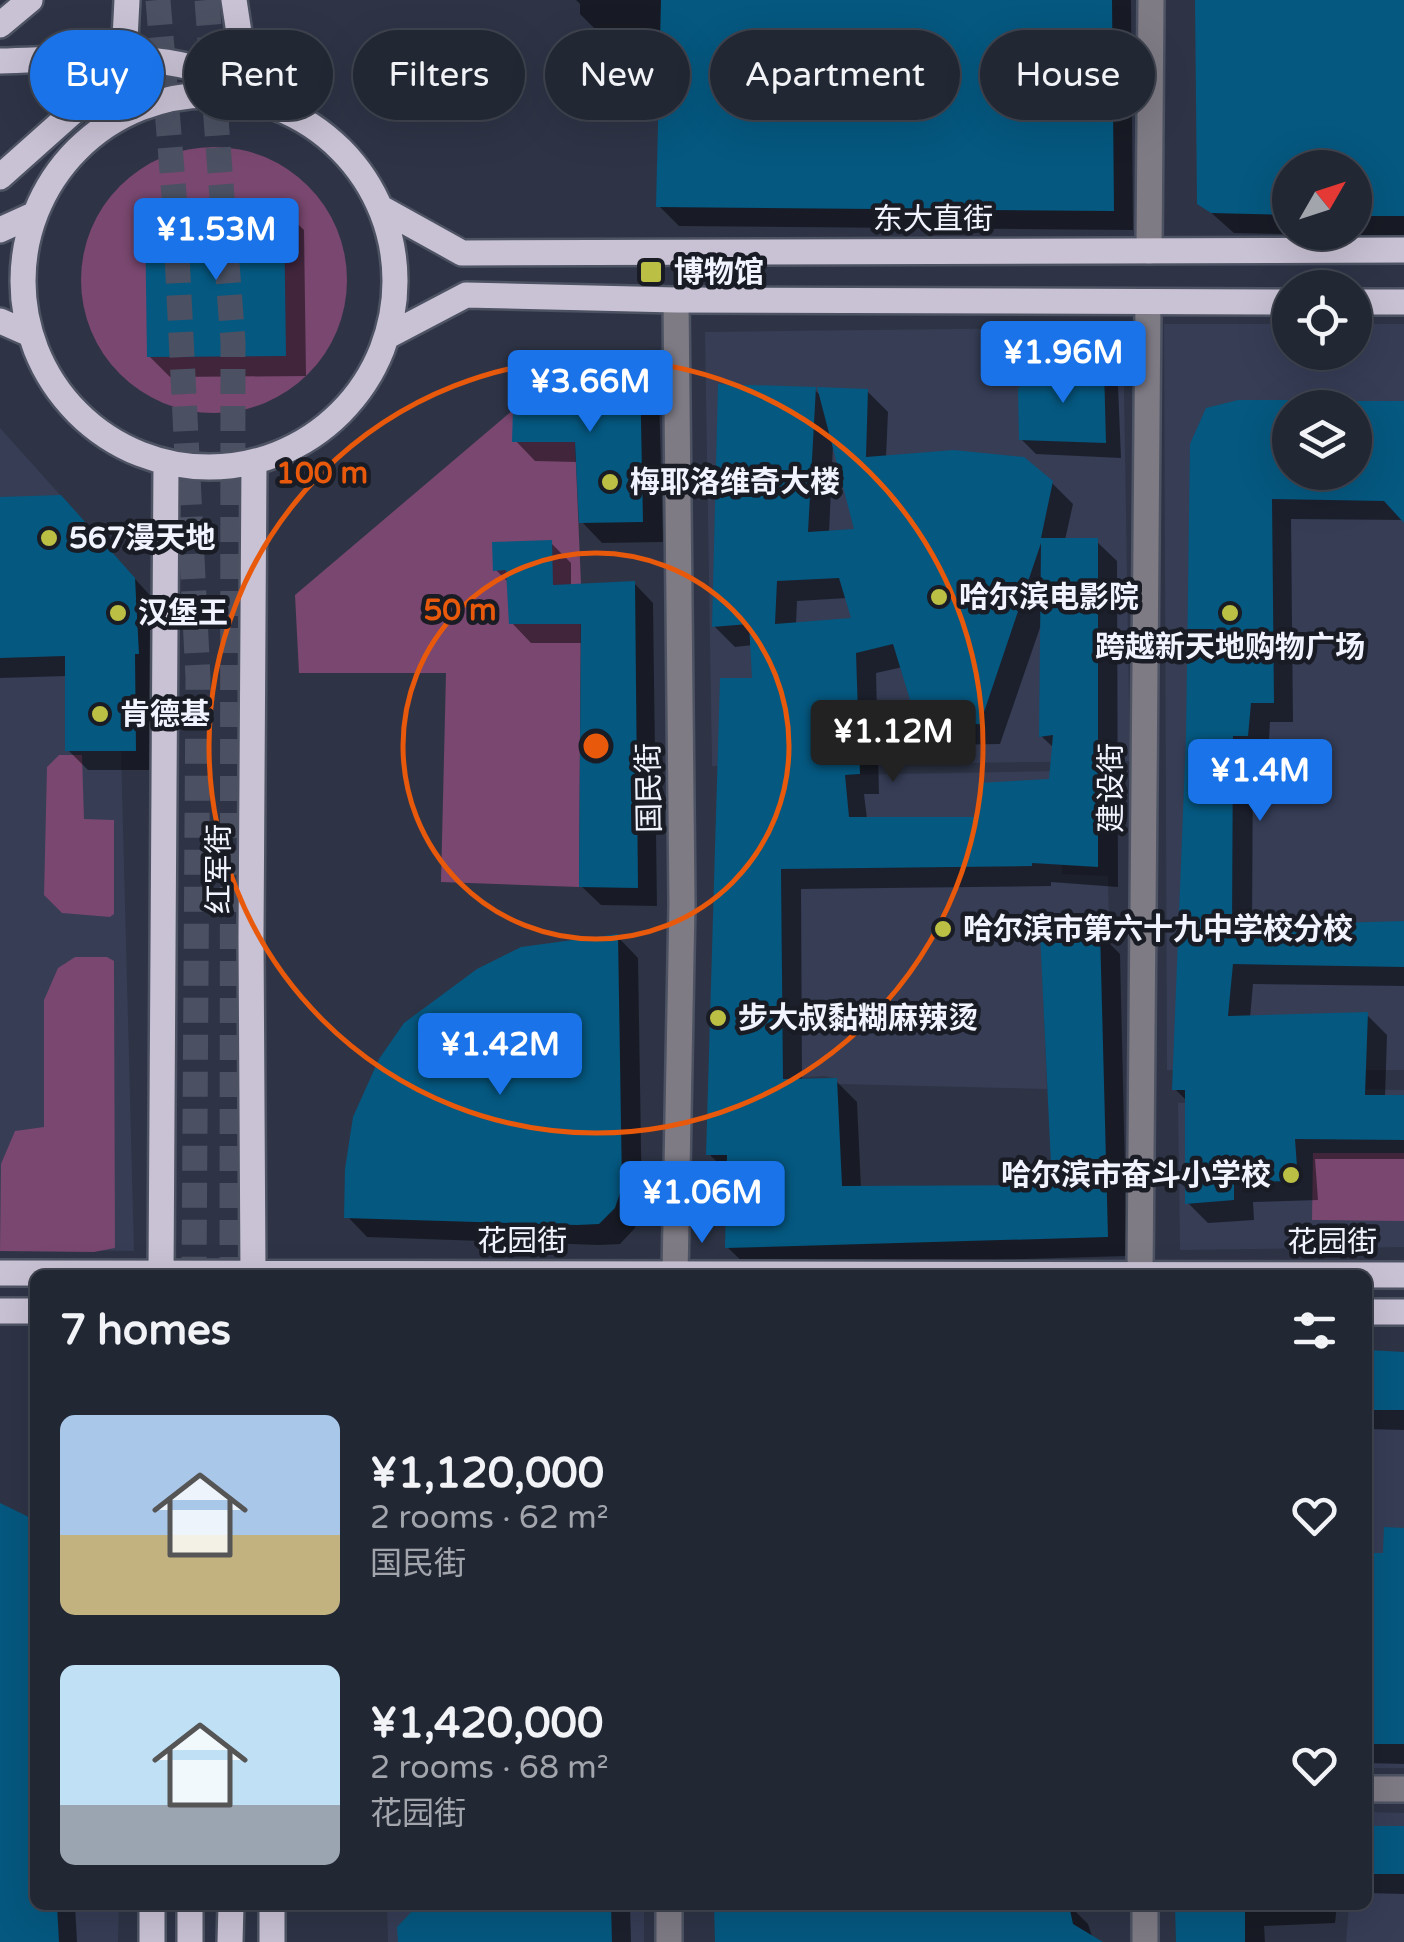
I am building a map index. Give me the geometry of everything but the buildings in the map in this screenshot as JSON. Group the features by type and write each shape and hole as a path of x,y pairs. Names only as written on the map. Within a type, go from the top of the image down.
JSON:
{"main road":[{"path":"0,24 30,0"},
{"path":"125,30 126,0"},
{"path":"234,0 239,30"},
{"path":"0,61 30,60"},
{"path":"0,178 64,120"},
{"path":"117,120 72,154 51,182 35,214 26,243 23,274 30,334 59,392 106,437 135,453 166,463 220,468 254,463 299,445 345,410 378,363 388,336 395,300 395,263 381,208 342,150 300,120"},
{"name":"东大直街","path":"381,208 462,253 1404,250"},
{"path":"0,230 35,214"},
{"path":"388,336 466,295 676,300 1272,302"},
{"path":"1372,302 1404,302"},
{"path":"0,322 30,334"},
{"name":"红军街","path":"161,1270 166,463"},
{"name":"红军街","path":"254,463 254,1270"},
{"name":"花园街","path":"0,1273 30,1273"},
{"name":"花园街","path":"1372,1275 1404,1275"},
{"path":"0,1311 30,1311"},
{"path":"1372,1312 1404,1312"},
{"path":"152,1910 152,1942"},
{"path":"190,1910 190,1942"},
{"path":"230,1910 230,1942"},
{"path":"272,1910 272,1942"}],"street":[{"path":"1149,251 1151,0"},
{"name":"国民街","path":"675,1270 682,904 676,300"},
{"name":"建设街","path":"1140,1270 1148,302"},
{"path":"1372,1789 1404,1789"},
{"path":"669,1910 669,1942"},
{"path":"1146,1910 1146,1942"}],"shaded area":[{"path":"214,147 265,157 308,186 337,229 347,280 337,331 308,374 265,403 214,413 163,403 120,374 91,331 81,280 91,229 120,186 163,157"},
{"path":"1164,324 1272,324 1272,370 1372,370 1372,324 1404,324 1404,1070 1167,1070"},
{"path":"1123,327 1130,761 712,766 705,332"},
{"path":"513,410 513,441 575,442 581,584 579,887 441,882 446,673 299,673 295,595"},
{"path":"0,428 116,557 134,1251 0,1250"},
{"path":"59,755 82,755 84,819 114,820 114,914 110,917 62,913 44,895 47,767"},
{"name":"哈尔滨市第六十九中学校分校","path":"1060,771 1062,874 1108,876 1109,929 1041,934 1047,1089 838,1084 834,1078 824,1076 783,1079 780,776"},
{"path":"75,957 107,957 114,961 115,1248 94,1252 0,1251 1,1164 15,1131 44,1127 44,1000 58,968"},
{"name":"哈尔滨市奋斗小学校","path":"1250,1087 1404,1090 1404,1247 1180,1250 1178,1103 1248,1102"},
{"path":"1313,1153 1404,1153 1404,1221 1312,1220"},
{"path":"1372,1357 1404,1357 1404,1768 1372,1768"},
{"path":"0,1809 30,1891 30,1910 119,1910 118,1942 0,1942"},
{"path":"1372,1812 1404,1813 1404,1942 1346,1942 1349,1910 1372,1910"},
{"path":"387,1910 644,1910 644,1942 388,1942"}],"tunnel":[{"path":"158,0 174,195 198,678 194,1270"},
{"path":"207,0 233,342 232,1270"}],"place":[{"name":"博物馆","path":"651,272"},
{"name":"梅耶洛维奇大楼","path":"610,482"},
{"name":"567漫天地","path":"49,538"},
{"name":"哈尔滨电影院","path":"939,597"},
{"name":"汉堡王","path":"118,613"},
{"name":"跨越新天地购物广场","path":"1230,613"},
{"name":"肯德基","path":"100,714"},
{"name":"哈尔滨市第六十九中学校分校","path":"943,929"},
{"name":"步大叔黏糊麻辣烫","path":"718,1018"},
{"name":"哈尔滨市奋斗小学校","path":"1291,1175"}]}
